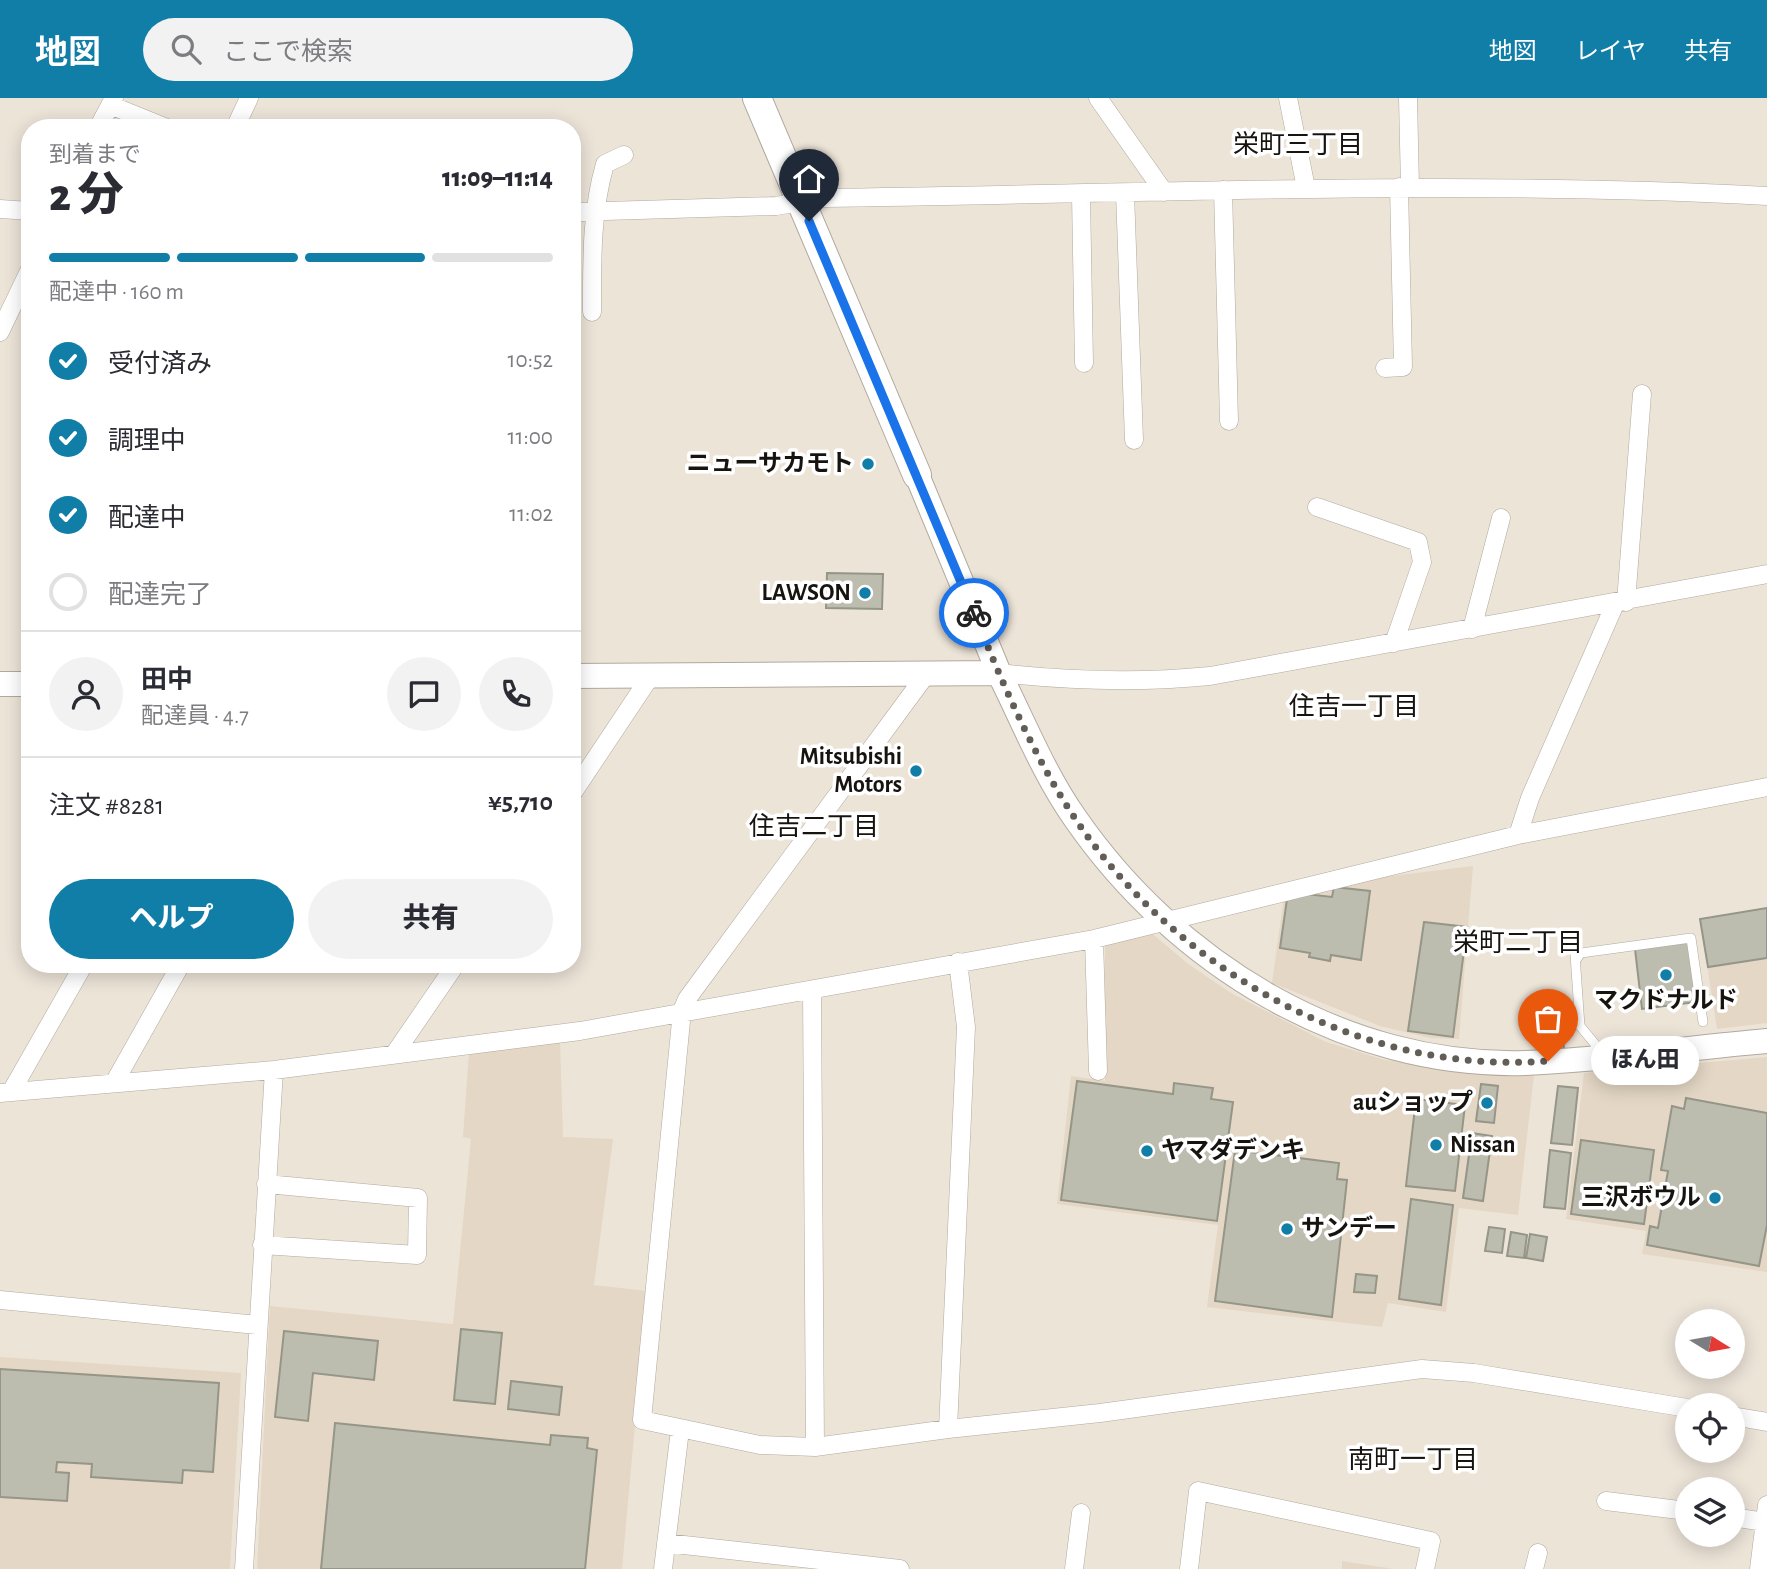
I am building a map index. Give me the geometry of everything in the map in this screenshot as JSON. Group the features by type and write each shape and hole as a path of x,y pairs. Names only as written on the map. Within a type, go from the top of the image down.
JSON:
{"main road":[{"path":"757,98 917,475"}],"street":[{"path":"239,119 249,98"},
{"path":"1098,98 1164,192"},
{"path":"1288,98 1306,188"},
{"path":"1385,368 1403,367 1408,98"},
{"path":"103,119 112,102 148,119"},
{"path":"592,312 593,235 604,164 624,155"},
{"path":"581,212 776,206 800,200 1306,188 1648,189 1767,196"},
{"path":"1223,190 1230,421"},
{"path":"1125,193 1134,440"},
{"path":"1081,195 1084,363"},
{"path":"0,209 21,210"},
{"path":"0,332 21,288"},
{"path":"1518,835 1530,798 1620,603 1642,394"},
{"path":"917,475 999,673 1074,816 1102,855 1179,936 1236,978 1332,1027 1359,1037 1449,1058 1523,1063 1767,1041"},
{"path":"1317,507 1418,542 1422,562 1394,643"},
{"path":"1472,629 1501,518"},
{"path":"581,676 928,672 999,673 1063,680 1165,680 1210,676 1767,574"},
{"path":"928,672 687,999 682,1011 642,1420 760,1445 815,1447 948,1429 1100,1413 1422,1369 1474,1373 1675,1406"},
{"path":"581,780 652,674"},
{"path":"0,684 21,684"},
{"path":"6,1093 274,1070 580,1031 1094,939 1518,835 1767,787"},
{"path":"1094,939 1098,1071"},
{"path":"948,1429 967,1027 958,962"},
{"path":"6,1093 79,973"},
{"path":"114,1083 176,973"},
{"path":"395,1053 450,973"},
{"path":"812,989 815,1447"},
{"path":"244,1569 274,1070"},
{"path":"262,1245 417,1255 418,1198 266,1184"},
{"path":"0,1300 257,1325"},
{"path":"1745,1418 1767,1422"},
{"path":"663,1569 680,1430"},
{"path":"1189,1569 1198,1491 1431,1541 1425,1569"},
{"path":"1606,1500 1675,1509"},
{"path":"1074,1569 1080,1513"},
{"path":"1745,1516 1766,1514 1759,1569"},
{"path":"666,1543 900,1569"}],"lane":[{"path":"1596,1057 1595,1044 1580,1026 1576,960 1581,953 1691,939 1703,1022"}],"shaded area":[{"path":"1473,866 1459,1039 1430,1038 1380,1026 1272,983 1285,889"},
{"path":"1767,908 1767,1023 1717,1029 1700,919"},
{"path":"1148,930 1187,963 1231,993 1326,1042 1385,1060 1507,1075 1534,1075 1518,1215 1459,1208 1446,1312 1388,1303 1382,1327 1207,1307 1218,1225 1057,1204 1071,1076 1105,1081 1105,938"},
{"path":"560,1040 563,1137 613,1139 594,1285 647,1291 622,1569 257,1569 270,1306 453,1324 471,1139 463,1137 469,1051"},
{"path":"1767,1057 1767,1272 1642,1254 1646,1231 1566,1219 1584,1073"},
{"path":"0,1357 241,1373 230,1569 0,1569"},
{"path":"1342,1561 1394,1569 1342,1569"}],"building":[{"path":"827,573 883,574 882,609 826,608"},
{"path":"1334,887 1370,891 1361,960 1331,955 1330,961 1309,957 1310,953 1280,948 1288,892 1332,897"},
{"path":"1767,908 1767,958 1708,967 1700,919"},
{"path":"1424,922 1467,927 1453,1037 1408,1031"},
{"name":"マクドナルド","path":"1688,941 1697,1002 1642,1009 1635,949"},
{"path":"1562,1028 1564,1049 1538,1050 1537,1030"},
{"name":"ヤマダデンキ","path":"1077,1081 1173,1094 1174,1083 1213,1088 1211,1099 1233,1102 1217,1221 1061,1200"},
{"name":"auショップ","path":"1481,1084 1498,1086 1494,1123 1476,1121"},
{"path":"1558,1086 1578,1088 1572,1145 1551,1143"},
{"name":"三沢ボウル","path":"1686,1098 1767,1113 1767,1225 1759,1266 1647,1245 1650,1226 1658,1228 1668,1171 1661,1170 1672,1106 1684,1109"},
{"name":"Nissan","path":"1416,1099 1465,1105 1455,1191 1406,1186"},
{"path":"1472,1133 1492,1136 1483,1201 1463,1198"},
{"path":"1581,1140 1654,1150 1644,1224 1571,1214"},
{"path":"1235,1150 1339,1163 1337,1179 1347,1180 1332,1317 1215,1301"},
{"path":"1550,1150 1571,1153 1565,1209 1544,1207"},
{"path":"1411,1199 1453,1205 1441,1305 1399,1299"},
{"path":"1489,1227 1505,1229 1502,1253 1485,1251"},
{"path":"1511,1232 1527,1235 1524,1258 1507,1256"},
{"path":"1530,1234 1547,1237 1543,1261 1526,1258"},
{"path":"1356,1274 1377,1276 1375,1293 1354,1292"},
{"path":"461,1329 502,1333 495,1404 454,1400"},
{"path":"284,1331 378,1341 374,1380 313,1373 308,1421 275,1417"},
{"path":"0,1369 219,1383 213,1472 183,1470 182,1483 91,1477 92,1464 57,1462 56,1472 69,1473 67,1501 0,1497"},
{"path":"511,1381 562,1387 559,1415 508,1409"},
{"path":"335,1423 550,1445 551,1435 588,1438 587,1448 597,1450 585,1569 321,1569"}],"way so far":[{"path":"974,613 999,673 1039,754 1074,816 1102,855 1179,936 1236,978 1332,1027 1359,1037 1449,1058 1523,1063 1548,1061"}],"place":[{"name":"ニューサカモト","path":"868,464"},
{"name":"LAWSON","path":"865,593"},
{"name":"Mitsubishi Motors","path":"916,771"},
{"name":"マクドナルド","path":"1666,975"},
{"name":"ほん田","path":"1548,1061"},
{"name":"auショップ","path":"1487,1103"},
{"name":"Nissan","path":"1436,1145"},
{"name":"ヤマダデンキ","path":"1147,1151"},
{"name":"三沢ボウル","path":"1715,1198"},
{"name":"サンデー","path":"1287,1229"}],"district":[{"name":"栄町三丁目","path":"1298,145"},
{"name":"住吉一丁目","path":"1354,707"},
{"name":"住吉二丁目","path":"814,827"},
{"name":"栄町二丁目","path":"1518,943"},
{"name":"南町一丁目","path":"1413,1460"}],"route":[{"path":"809,221 974,613"}]}
